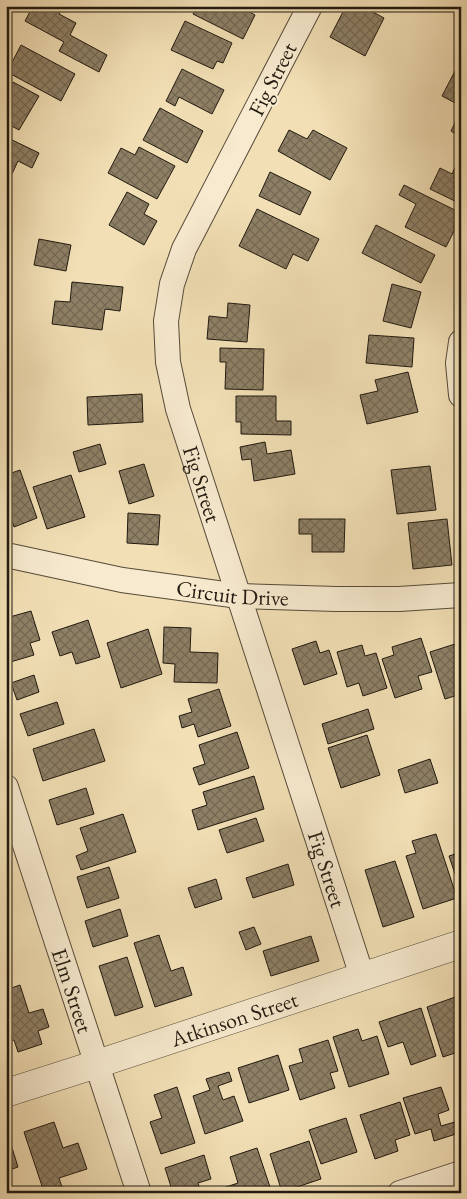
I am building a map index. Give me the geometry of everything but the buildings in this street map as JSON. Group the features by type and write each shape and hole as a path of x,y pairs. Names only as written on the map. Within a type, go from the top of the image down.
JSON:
{"street":[{"name":"Fig Street","path":"310,6 184,249 172,284 166,321 168,362 178,409 362,976"},
{"path":"461,342 458,363 461,395"},
{"name":"Circuit Drive","path":"6,556 122,580 239,596 336,599 461,595"},
{"name":"Elm Street","path":"6,787 139,1193"},
{"name":"Atkinson Street","path":"6,1093 461,944"},
{"path":"400,1193 461,1173"}]}
